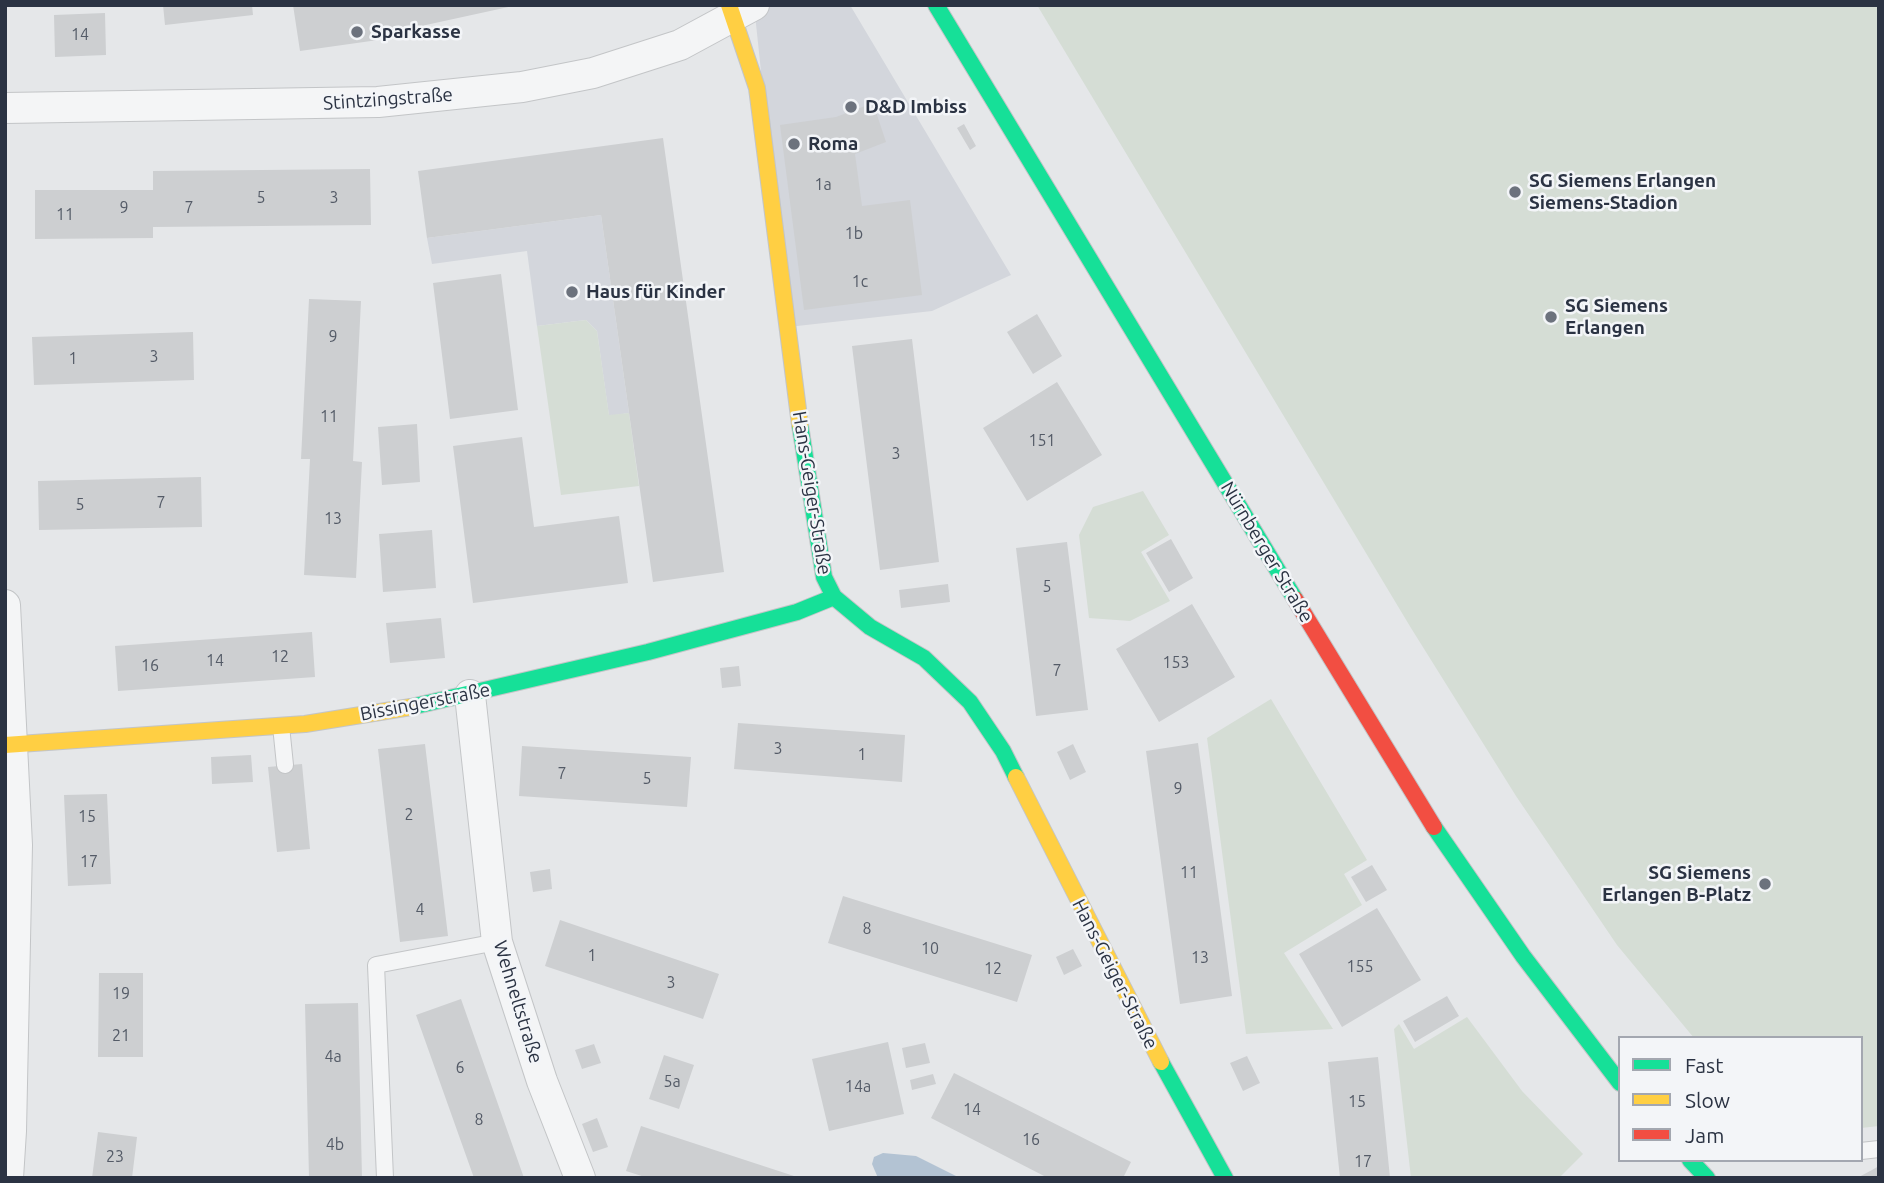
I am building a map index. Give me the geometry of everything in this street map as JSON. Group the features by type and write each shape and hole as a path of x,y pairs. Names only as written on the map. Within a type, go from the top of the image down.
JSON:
{"street":[{"name":"Nürnberger Straße","path":"936,5 1424,812 1523,956 1618,1080"},
{"name":"Stintzingstraße","path":"5,108 378,102 522,87 567,80 680,45 739,9"},
{"name":"Hans-Geiger-Straße","path":"739,9 757,88 817,548 824,577 834,597 870,627 924,659 970,702 1003,751 1132,1010 1225,1178"},
{"name":"Bissingerstraße","path":"8,745 281,726 365,715 470,695 697,639 797,612 834,597"},
{"path":"5,605 8,745 17,845 8,1178"},
{"name":"Wehneltstraße","path":"470,695 497,942 542,1081 580,1178"},
{"path":"1691,1162 1707,1178"}],"lane":[{"path":"281,726 285,765"},
{"path":"385,1178 376,965 497,942"}],"shaded area":[{"path":"754,5 850,5 1011,275 932,311 788,327"},
{"name":"SG Siemens Erlangen","path":"1037,5 1879,5 1879,1126 1863,1128 1863,1036 1692,1036 1617,945 1516,796 1411,628"},
{"name":"Haus für Kinder","path":"601,215 629,413 609,416 597,331 586,320 537,326 527,251 432,264 427,238"},
{"path":"586,320 597,331 609,415 629,413 639,486 561,495 537,326"},
{"path":"1143,491 1169,535 1141,552 1170,601 1130,621 1089,618 1079,535 1093,507"},
{"path":"1271,699 1367,860 1344,874 1362,905 1284,953 1333,1029 1246,1034 1207,738"},
{"path":"1467,1017 1522,1091 1583,1154 1559,1178 1411,1178 1394,1029 1399,1024 1414,1049"}],"water":[{"path":"883,1153 916,1156 960,1178 878,1178 872,1164 874,1157"}],"building":[{"path":"163,5 252,5 253,15 165,25"},
{"path":"293,5 513,6 380,35 378,40 300,51"},
{"path":"105,13 106,55 55,57 54,15"},
{"path":"873,103 886,142 855,154 862,206 910,200 922,295 804,310 780,125 836,117"},
{"path":"964,124 976,146 970,150 957,128"},
{"path":"663,138 724,572 653,582 601,215 427,238 418,171"},
{"path":"370,169 371,225 153,227 153,238 35,239 35,190 153,190 153,171"},
{"path":"501,274 518,410 450,419 433,283"},
{"path":"309,299 361,301 353,461 362,462 356,578 304,575 310,459 301,459"},
{"path":"1037,314 1062,356 1033,374 1007,332"},
{"path":"193,332 194,380 34,385 32,337"},
{"path":"912,339 939,562 880,570 852,346"},
{"path":"1057,382 1102,455 1027,501 983,428"},
{"path":"417,424 420,482 382,485 378,427"},
{"path":"522,437 534,527 619,516 628,583 473,603 453,446"},
{"path":"201,477 202,527 39,530 38,481"},
{"path":"432,530 436,588 383,592 379,534"},
{"path":"1171,539 1193,578 1169,592 1146,553"},
{"path":"1067,542 1088,710 1036,716 1016,548"},
{"path":"948,584 950,602 901,608 899,590"},
{"path":"1192,604 1235,677 1159,722 1116,649"},
{"path":"441,618 445,658 390,663 386,623"},
{"path":"312,632 315,677 118,691 115,646"},
{"path":"739,666 741,686 722,688 720,668"},
{"path":"738,723 905,735 902,782 734,769"},
{"path":"1198,743 1232,996 1180,1004 1146,751"},
{"path":"425,744 448,936 400,942 378,749"},
{"path":"1073,744 1086,772 1070,780 1057,752"},
{"path":"522,746 691,757 687,807 519,796"},
{"path":"251,755 253,782 212,784 211,757"},
{"path":"302,764 310,849 277,852 268,767"},
{"path":"107,794 111,884 68,886 64,795"},
{"path":"1372,865 1387,890 1366,902 1351,877"},
{"path":"550,869 552,889 533,892 530,872"},
{"path":"843,896 1032,955 1017,1002 828,943"},
{"path":"1377,908 1421,980 1342,1027 1299,954"},
{"path":"560,920 719,974 703,1019 545,966"},
{"path":"1073,949 1082,966 1064,975 1056,957"},
{"path":"99,973 143,973 143,1057 98,1057"},
{"path":"1447,996 1459,1016 1415,1042 1403,1021"},
{"path":"461,999 524,1178 474,1178 416,1015"},
{"path":"358,1003 362,1178 309,1178 305,1004"},
{"path":"888,1042 904,1114 829,1131 812,1059"},
{"path":"925,1043 930,1063 906,1068 902,1048"},
{"path":"594,1044 601,1063 582,1069 575,1050"},
{"path":"664,1055 694,1065 679,1109 649,1099"},
{"path":"1247,1056 1260,1083 1243,1091 1230,1063"},
{"path":"1378,1057 1390,1178 1340,1178 1328,1062"},
{"path":"954,1073 1131,1162 1123,1178 1048,1178 931,1118"},
{"path":"933,1074 936,1084 912,1090 910,1080"},
{"path":"597,1118 608,1147 593,1152 582,1124"},
{"path":"641,1126 797,1178 648,1178 626,1171"},
{"path":"98,1132 137,1137 132,1178 92,1178"},
{"path":"1879,1166 1879,1178 1857,1178 1872,1170"}],"traffic: fast":[{"path":"936,5 1295,599"},
{"path":"800,425 824,577 834,597 870,627 924,658 970,702 1003,751 1016,777"},
{"path":"411,707 648,652 797,612 834,597"},
{"path":"1434,827 1523,956 1618,1080"},
{"path":"1161,1062 1225,1178"},
{"path":"1692,1162 1707,1178"}],"traffic: slow":[{"path":"729,5 757,88 800,425"},
{"path":"5,745 305,724 411,707"},
{"path":"1016,777 1161,1062"}],"traffic: jam":[{"path":"1295,599 1434,827"}],"place":[{"name":"Sparkasse","path":"357,32"},
{"name":"D&D Imbiss","path":"851,107"},
{"name":"Roma","path":"794,144"},
{"name":"SG Siemens Erlangen Siemens-Stadion","path":"1515,192"},
{"name":"Haus für Kinder","path":"572,292"},
{"name":"SG Siemens Erlangen","path":"1551,317"},
{"name":"SG Siemens Erlangen B-Platz","path":"1765,884"}]}
